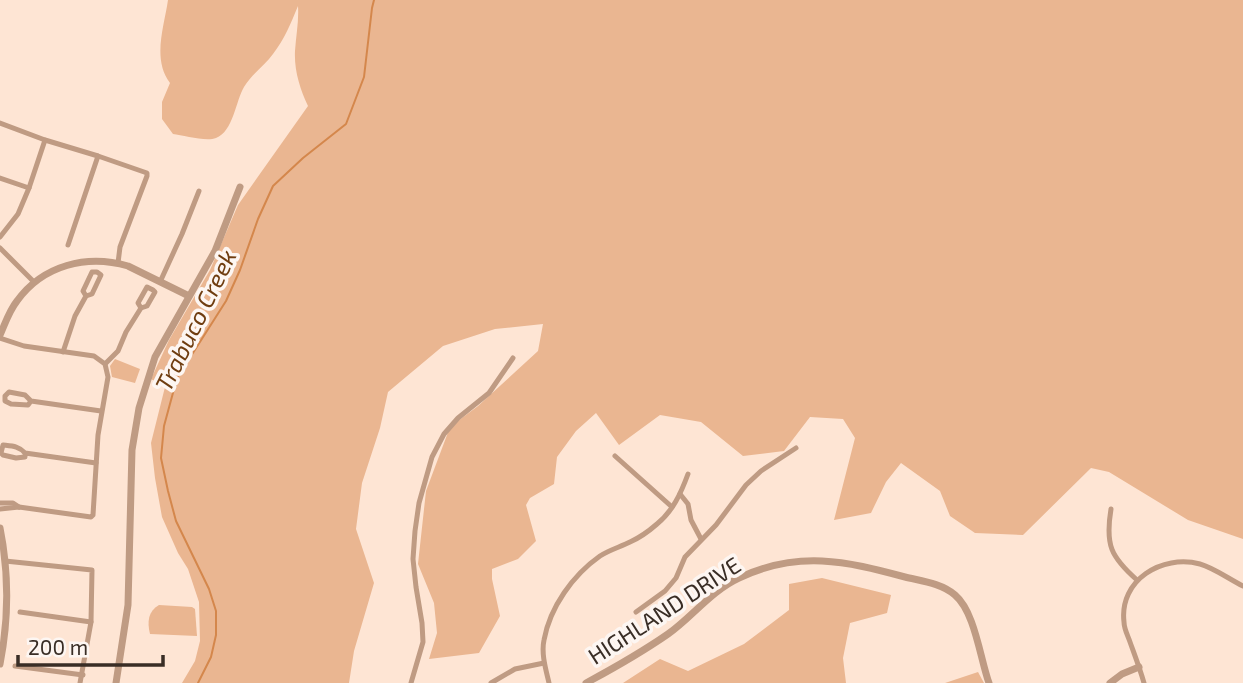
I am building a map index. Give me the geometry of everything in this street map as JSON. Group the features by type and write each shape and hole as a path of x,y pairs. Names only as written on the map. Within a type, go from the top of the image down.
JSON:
{"street":[{"path":"0,123 147,173 120,247 118,263"},
{"path":"0,237 18,214 45,140"},
{"path":"68,245 98,156"},
{"path":"0,178 29,188"},
{"path":"116,683 128,605 134,429 145,385 155,357 215,251 240,187"},
{"path":"160,282 199,191"},
{"path":"0,248 34,282"},
{"path":"0,509 19,506 91,517 93,515 98,435 108,377 105,364 94,356 24,346 0,337 15,303 34,282 53,270 71,263 103,260 128,266 189,296"},
{"path":"64,352 75,316 86,296"},
{"path":"105,364 118,351 141,308"},
{"path":"411,683 423,642 413,559 415,531 419,503 432,457 444,434 458,418 489,393 513,358"},
{"path":"30,401 102,411"},
{"path":"636,612 665,591 676,578 685,556 716,525 746,485 761,471 796,448"},
{"path":"25,453 96,463"},
{"path":"615,456 672,507"},
{"path":"549,683 543,642 562,597 576,577 602,555 634,540 658,524 680,494 688,474"},
{"path":"680,494 688,504 691,520 701,539"},
{"path":"0,503 19,506"},
{"path":"1111,509 1108,525 1112,551 1121,565 1138,580"},
{"path":"0,528 8,593 0,664"},
{"name":"HIGHLAND DRIVE","path":"586,683 668,634 704,602 738,578 772,566 816,560 864,566 942,587 955,595 968,611 989,683"},
{"path":"5,561 90,569 93,572 91,622 80,683"},
{"path":"1144,683 1124,623 1124,605 1138,580 1151,569 1168,562 1191,562 1243,586"},
{"path":"20,612 91,622"},
{"path":"491,683 515,670 544,663"},
{"path":"15,666 83,675"},
{"path":"1110,683 1139,667"}],"shaded area":[{"path":"168,0 1243,0 1243,539 1188,520 1109,472 1091,468 1023,535 975,533 950,516 940,491 901,463 886,482 871,513 834,520 855,438 843,419 810,417 784,451 743,456 701,422 660,415 619,445 596,413 576,431 557,457 554,484 530,498 526,505 536,541 518,559 492,569 500,616 479,653 429,659 437,633 434,603 418,564 426,491 450,427 478,406 538,351 543,324 495,329 443,346 388,392 380,428 362,483 356,529 374,583 354,651 349,683 182,683 195,661 200,641 199,602 188,569 162,517 151,443 165,387 151,379 169,340 210,270 238,205 308,106 295,65 298,6 277,49 244,87 230,123 222,135 206,139 173,134 162,119 162,102 170,83 160,53"},
{"path":"115,359 140,369 135,383 112,377 110,366"},
{"path":"822,578 891,595 887,613 850,623 843,658 846,683 623,683 660,659 688,671 744,644 789,610 789,584"},
{"path":"159,605 195,609 197,636 150,634 149,617"},
{"path":"978,672 984,683 945,683"}],"waterway":[{"name":"Trabuco Creek","path":"198,683 211,657 216,635 216,611 209,589 176,521 161,458 164,426 177,378 226,301 273,186 346,124 364,77 374,0"}]}
